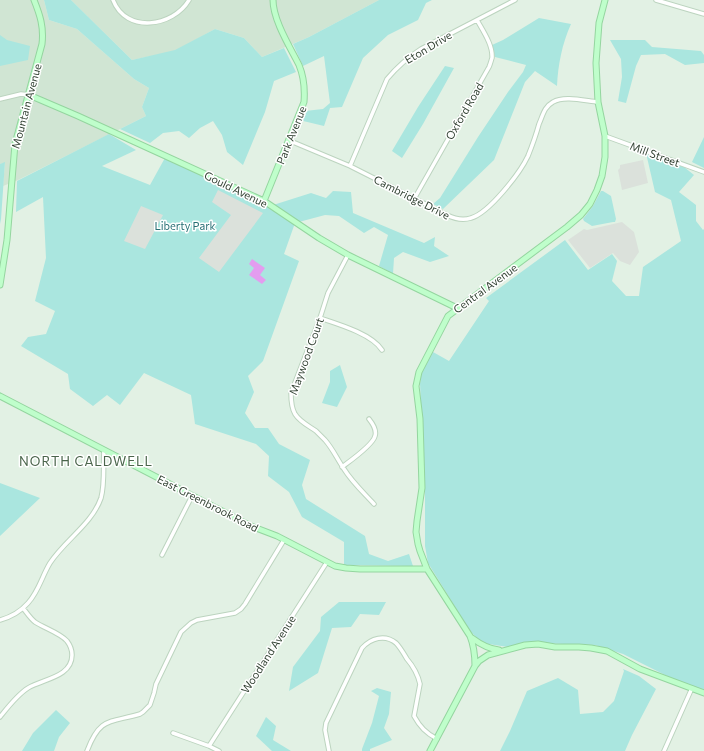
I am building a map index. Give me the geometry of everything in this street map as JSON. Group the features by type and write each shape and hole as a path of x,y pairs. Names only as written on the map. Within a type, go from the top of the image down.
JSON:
{"street":[{"name":"Mountain Avenue","path":"0,285 4,267 8,230 14,151 42,44 42,25 35,0"},
{"path":"113,0 116,7 128,19 150,23 161,21 172,16 185,6 189,0"},
{"name":"Park Avenue","path":"264,201 304,102 302,72 276,18 273,0"},
{"name":"Eton Drive","path":"350,166 387,80 395,69 407,58 421,49 515,0"},
{"name":"Central Avenue","path":"470,636 427,568 420,551 416,532 422,488 420,419 416,386 417,379 422,365 448,316 568,227 590,204 597,190 602,176 605,157 605,136 598,102 597,35 605,0"},
{"path":"656,0 704,14"},
{"name":"Oxford Road","path":"414,198 489,67 492,59 488,42 477,20"},
{"path":"0,99 21,94 29,95"},
{"name":"Gould Avenue","path":"29,95 264,201 319,238 457,308"},
{"name":"Cambridge Drive","path":"288,140 350,166 454,218 463,219 480,213 498,197 512,181 528,156 543,112 550,104 557,100 567,98 598,102"},
{"name":"Mill Street","path":"605,136 704,172"},
{"name":"Maywood Court","path":"348,254 328,293 291,393 291,402 295,414 326,442 342,467 374,504"},
{"path":"320,318 355,331 376,343 382,350"},
{"name":"East Greenbrook Road","path":"0,396 251,526 284,540 335,566 346,568 427,568"},
{"path":"342,467 370,444 375,437 374,425 369,418"},
{"path":"0,620 23,608 34,596 54,558 84,524 97,506 101,498 103,487 104,450"},
{"path":"162,555 192,496"},
{"path":"87,751 92,739 103,724 140,714 150,705 153,699 156,684 176,640 186,627 197,620 235,613 245,604 284,540"},
{"name":"Woodland Avenue","path":"209,746 327,562"},
{"path":"0,717 28,688 63,673 69,666 72,657 71,648 65,639 35,622 23,608"},
{"path":"470,636 488,648 502,651"},
{"path":"470,636 474,646 475,666"},
{"path":"329,751 326,723 362,648 369,641 374,639 386,639 395,643 412,665 420,684 414,716 422,728 437,738"},
{"path":"430,751 479,661 488,655 525,645 538,644 555,647 578,647 600,650 612,654 636,668 704,692"},
{"path":"664,751 692,688"},
{"path":"174,732 219,751"}],"shaded area":[{"path":"0,0 44,0 49,20 77,29 134,79 149,88 142,107 146,116 18,180 3,186 5,163 0,164"},
{"path":"71,0 379,0 309,37 262,57 244,38 215,29 175,51 132,60"},
{"path":"643,160 648,183 622,190 618,170 620,165"},
{"path":"218,190 263,213 219,272 199,258 231,215 212,202"},
{"path":"141,206 163,215 145,249 124,241"},
{"path":"622,222 634,232 639,252 630,265 620,261 613,253 590,268 568,240 584,229 587,230"},
{"path":"252,259 265,268 260,275 266,280 262,284 249,275 254,268 249,264"}],"green space":[{"path":"44,0 71,0 132,60 175,50 215,29 244,38 262,57 284,48 296,72 274,81 265,112 243,165 227,152 222,135 213,121 200,128 189,138 179,131 163,133 150,143 120,129 146,116 142,107 149,88 134,79 77,29 49,20"},
{"path":"379,0 432,0 426,3 418,20 388,35 363,58 342,107 330,108 324,126 299,120 305,111 323,109 330,103 324,56 303,66 293,44"},
{"path":"539,18 571,24 561,55 557,86 535,71 525,82 494,160 443,209 433,204 440,198 478,137 523,72 526,65 495,57 492,45"},
{"path":"0,35 7,40 30,46 28,60 0,66"},
{"path":"610,40 645,40 652,47 701,51 704,55 704,63 685,65 665,54 641,55 636,66 626,103 618,101 622,77 621,59"},
{"path":"445,66 454,68 402,158 392,151 418,107"},
{"name":"Liberty Park","path":"109,134 136,150 102,166 150,185 166,156 270,206 311,193 326,198 333,191 351,192 353,213 424,243 435,237 434,246 449,256 430,262 403,252 394,258 393,274 379,266 388,235 374,227 364,233 339,216 325,215 295,223 284,254 299,261 263,361 248,376 254,392 245,413 255,428 268,428 279,444 310,460 302,485 306,499 365,536 369,554 388,561 409,554 413,566 344,565 344,542 302,517 289,492 268,476 269,456 256,444 195,424 191,395 144,373 120,405 107,395 93,406 70,389 68,374 21,346 28,337 46,334 55,311 35,301 46,258 43,197 16,212 17,181"},
{"path":"704,137 704,168 692,162"},
{"path":"646,153 684,167 694,175 679,192 696,205 696,221 703,230 704,229 704,691 679,682 623,654 595,645 534,643 508,647 482,643 470,631 428,563 425,546 425,486 420,384 422,369 433,352 449,361 489,301 486,298 565,240 588,270 612,254 617,261 612,281 626,296 639,296 643,267 681,241 671,200 655,192"},
{"path":"5,162 1,219 0,224 0,164"},
{"path":"601,191 611,196 616,219 615,222 592,226 583,219 593,206"},
{"path":"340,365 347,387 337,407 322,403 330,382 330,371"},
{"path":"0,483 40,498 0,536"},
{"path":"339,602 386,602 379,615 360,614 351,627 332,628 318,673 289,691 293,667 320,631 321,617"},
{"path":"623,669 639,676 656,689 625,751 500,751 527,691 558,678 578,690 580,714 603,712 614,701 624,671"},
{"path":"377,688 391,692 389,714 384,728 392,740 370,749 370,751 362,751 372,723 379,696 371,691"},
{"path":"56,710 70,723 59,737 54,751 22,751 33,733"},
{"path":"266,717 276,726 273,740 291,751 272,751 256,736"}],"district":[{"name":"NORTH CALDWELL","path":"86,461"}]}
